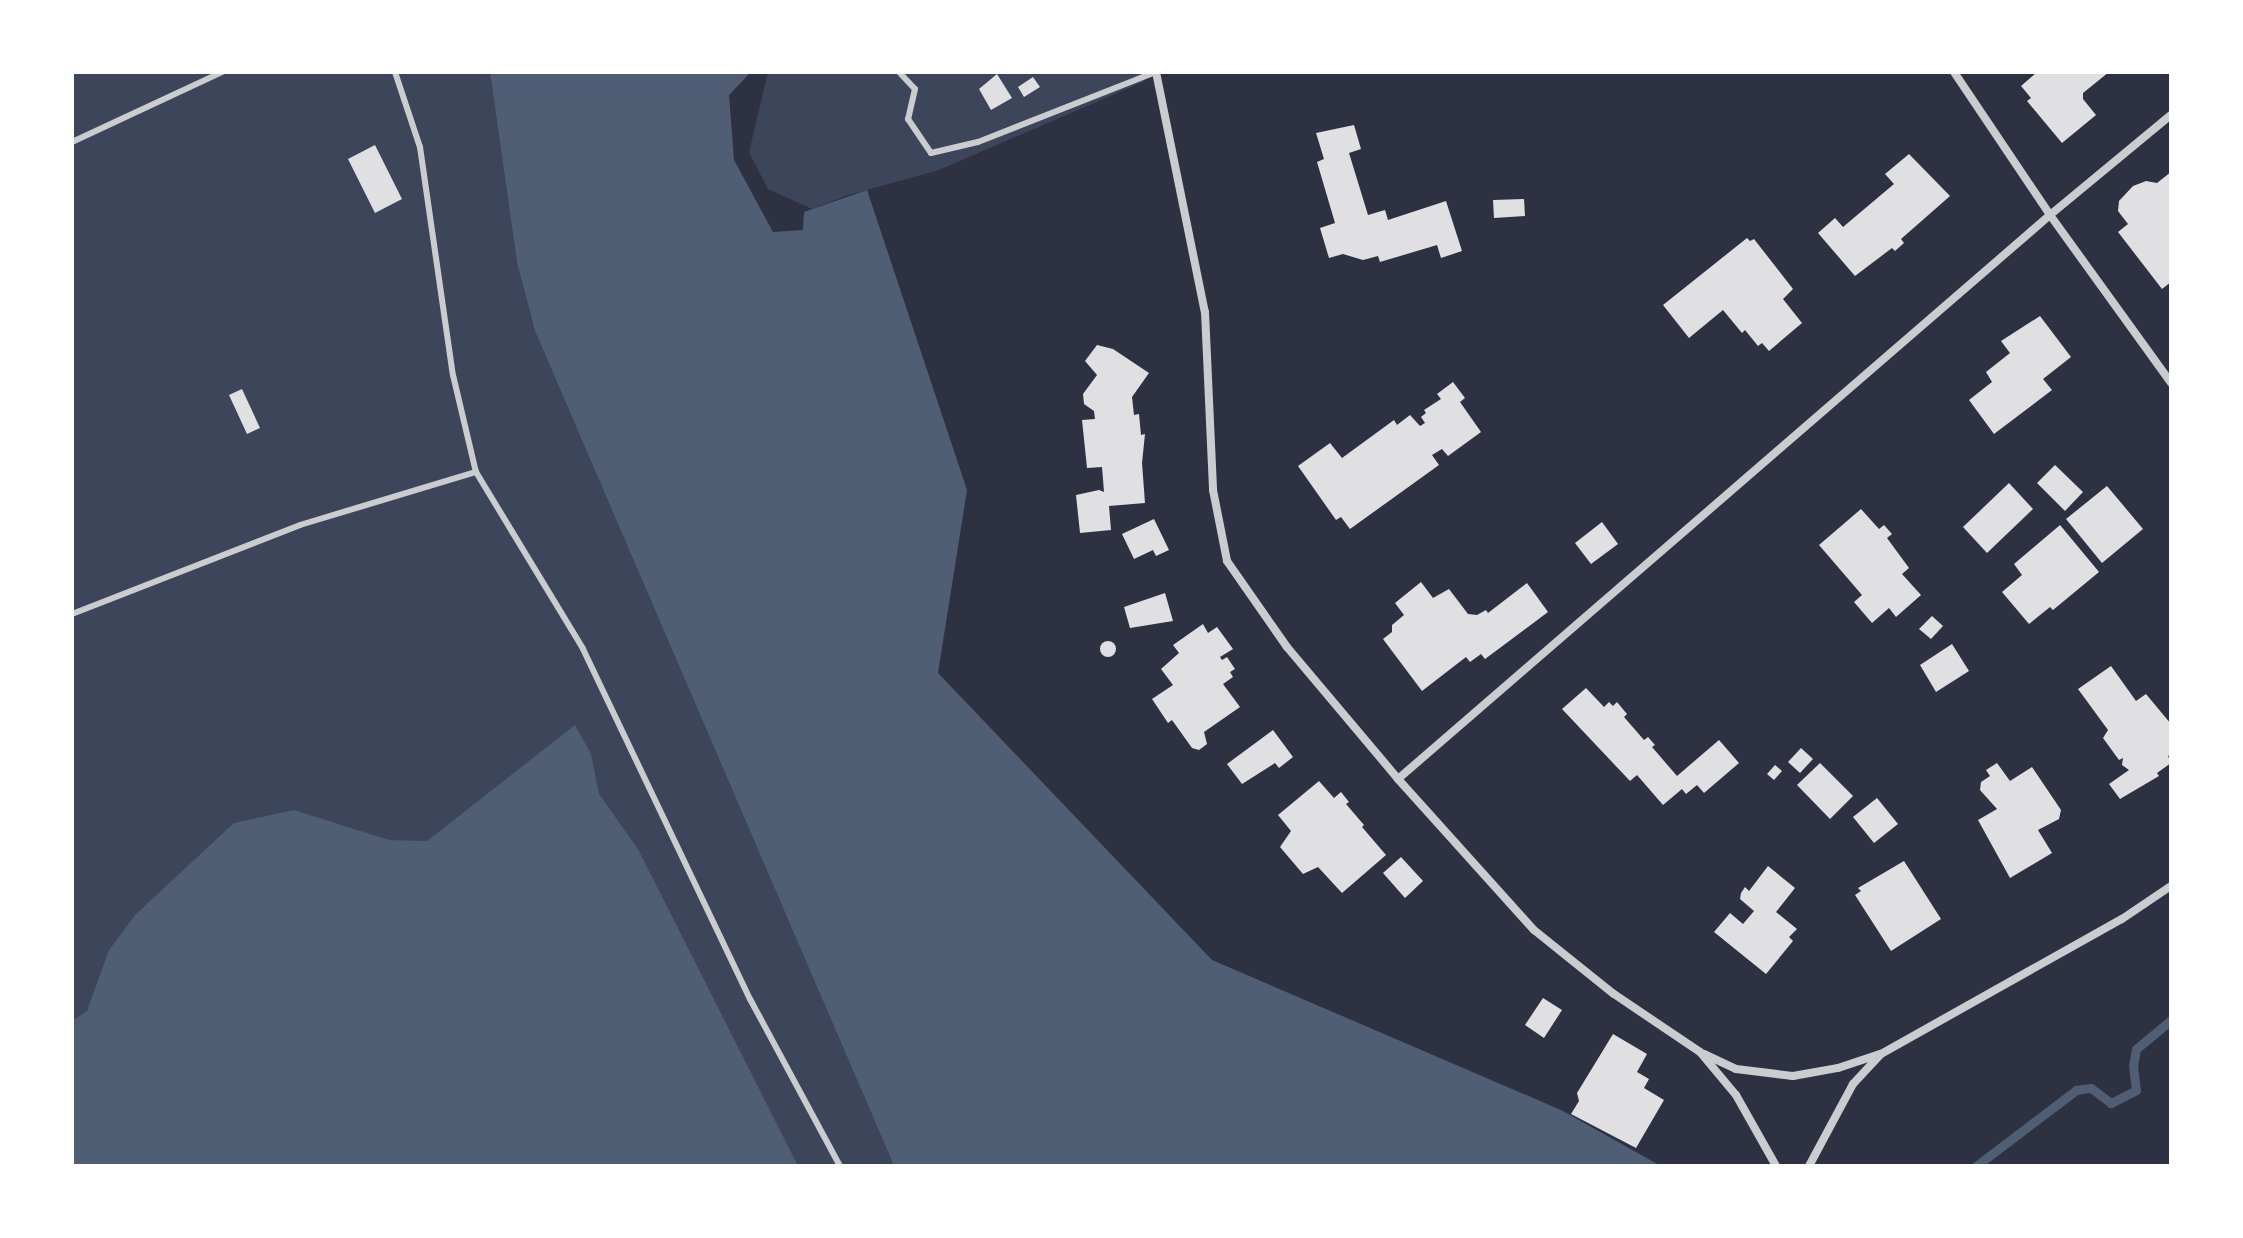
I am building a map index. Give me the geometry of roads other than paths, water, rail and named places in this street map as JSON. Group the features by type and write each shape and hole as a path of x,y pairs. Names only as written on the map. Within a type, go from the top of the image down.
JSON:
{"street":[{"path":"1156,72 1205,312 1213,490 1227,561 1287,647 1398,779 1534,930 1614,994 1700,1052 1736,1069 1793,1076 1838,1068 1881,1054 2122,919 2171,886"},
{"path":"1954,72 2050,215 2171,383"},
{"path":"1398,779 2050,215 2171,115"},
{"path":"1700,1052 1736,1095 1776,1166"},
{"path":"1809,1166 1853,1084 1881,1054"}],"lane":[{"path":"72,142 222,72"},
{"path":"395,72 420,147 453,375 476,472 583,649 671,827 750,999 840,1166"},
{"path":"899,72 915,89 908,119 931,153 978,142 1156,72"},
{"path":"72,614 300,525 476,472"}],"waterway":[{"path":"1976,1166 2076,1090 2091,1088 2111,1103 2136,1090 2133,1066 2136,1049 2171,1020"}]}
